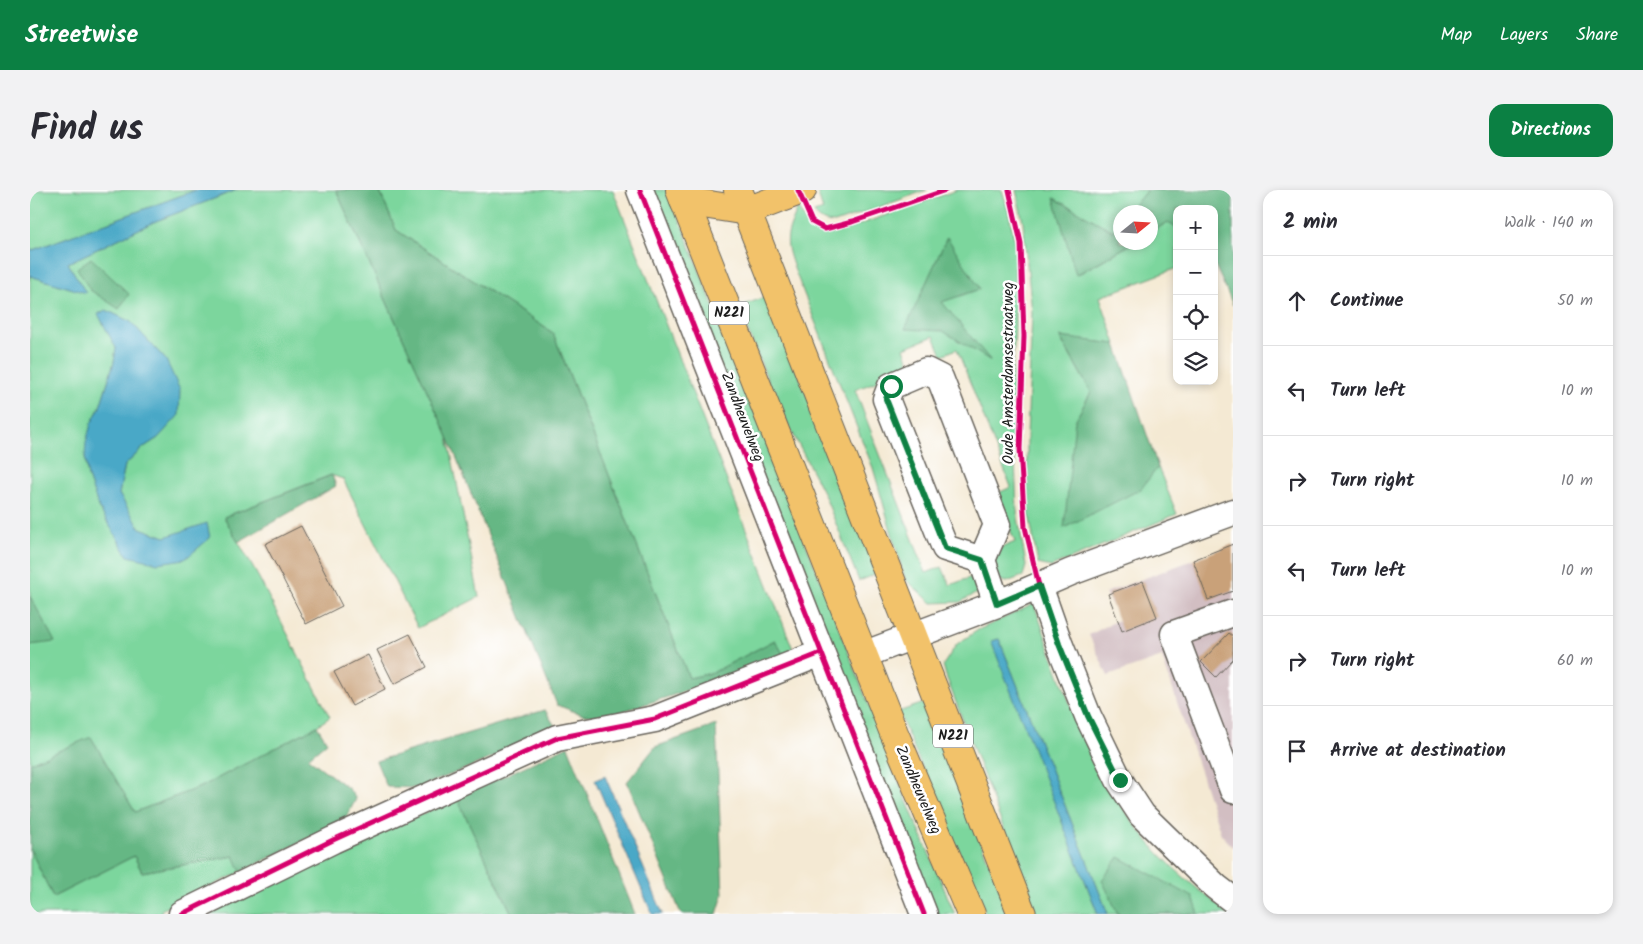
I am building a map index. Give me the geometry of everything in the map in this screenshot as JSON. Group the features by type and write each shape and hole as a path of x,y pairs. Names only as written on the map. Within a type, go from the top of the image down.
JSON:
{"main road":[{"path":"687,194 742,201 802,190"},
{"name":"Zandheuvelweg","path":"687,194 863,655 911,775 971,914"},
{"name":"N221","path":"742,201 1022,914"}],"street":[{"name":"Zandheuvelweg","path":"640,190 924,914"},
{"path":"982,560 945,548 886,399 891,386 926,372 940,378 997,525 982,560 997,604"},
{"path":"863,655 1233,512"},
{"path":"1039,586 1059,644 1088,716 1120,780 1142,815 1216,887 1233,900"},
{"path":"1233,613 1174,634 1233,790"},
{"path":"182,914 333,840 557,738 654,719 821,653"}],"shaded area":[{"path":"1233,545 1233,847 1221,834 1162,657 1108,676 1089,635 1120,619 1105,593"}],"green space":[{"path":"30,190 196,190 30,251"},
{"path":"237,190 336,190 448,437 479,597 418,628 343,479 331,475 224,517 259,578 330,717 317,726 203,786 135,812 91,738 30,763 30,276 85,292 68,263 156,221","holes":["106,310 131,322 166,360 158,438 144,447 125,465 119,494 140,528 165,537 128,556 99,508 88,477 85,457 91,424 100,407 114,362 116,348"]},
{"path":"336,190 379,190 396,230 553,333 689,678 712,673 775,640 786,659 605,717 583,715 557,705 448,437"},
{"path":"379,190 613,190 793,649 786,659 775,640 712,673 689,678 553,333 396,230"},
{"path":"651,190 668,190 902,790 955,914 933,914"},
{"path":"927,190 835,223 823,221 814,213 823,210 817,191"},
{"path":"957,190 1002,190 1015,243 1015,326 1012,380 1017,511 1026,566 1023,576 1007,582 998,580 992,562 998,549 1015,542 996,494 1011,487 957,349 942,355 934,336 904,348 911,368 855,390 926,573 942,567 950,585 980,574 981,591 960,602 932,603 905,579 873,468 795,271 789,252 788,233 798,208 812,228 822,232 836,233"},
{"path":"1016,190 1147,190 1134,205 1113,205 1113,231 1055,199 1077,275 1121,250 1158,250 1158,228 1168,222 1173,226 1173,270 1100,297 1116,344 1060,338 1091,392 1075,421 1140,489 1158,467 1177,514 1051,567 1038,564 1027,503 1027,436 1032,313 1023,222"},
{"path":"1147,190 1233,190 1233,305 1218,272 1218,205 1173,205 1173,226 1168,222 1158,228 1158,205 1134,205"},
{"path":"1054,198 1113,231 1113,250 1121,250 1076,275"},
{"path":"947,237 980,289 942,302 991,361 943,331 905,329"},
{"path":"91,258 129,294 119,309 90,290 77,268"},
{"path":"768,296 877,574 859,581 824,494 778,405 738,307"},
{"path":"1060,337 1116,344 1158,467 1141,489 1064,528 1075,421 1091,392"},
{"path":"332,475 336,486 238,542 224,517"},
{"path":"30,596 55,642 30,645"},
{"path":"1034,604 1078,722 1105,779 1121,805 1150,843 1171,865 1230,914 1108,914 999,639 992,641 1098,914 1036,914 943,665 957,644 978,630"},
{"path":"924,703 1010,914 986,914 898,712"},
{"path":"545,710 558,731 418,788 387,787 376,761"},
{"path":"716,725 723,895 717,914 681,914 627,782 655,747"},
{"path":"317,726 327,742 308,758 349,789 356,799 345,820 241,872 234,856 142,872 134,856 53,897 30,849 30,763 91,737 135,812 203,786"},
{"path":"568,746 635,914 512,914 457,798"},
{"path":"457,798 512,914 208,914"},
{"path":"30,849 53,897 134,856 142,872 235,856 241,872 161,910 162,914 30,914"},
{"path":"1119,857 1193,897 1199,914 1118,914 1102,880"}],"water":[{"path":"196,190 237,190 156,221 68,263 86,293 30,276 30,251"},
{"path":"106,310 131,322 166,360 180,390 179,415 158,438 144,447 125,465 119,494 140,528 165,537 207,523 210,538 185,559 158,563 128,556 99,508 88,477 85,457 86,442 91,424 100,407 114,362 116,348 98,314"},
{"path":"999,639 1108,914 1098,914 991,641"},
{"path":"605,776 663,914 652,914 595,780"}],"building":[{"path":"301,526 342,606 306,624 265,544"},
{"path":"1233,544 1233,591 1208,600 1193,560"},
{"path":"1143,581 1157,617 1122,631 1108,594"},
{"path":"1229,633 1233,636 1233,659 1216,677 1201,662"},
{"path":"410,634 427,667 394,684 377,650"},
{"path":"368,655 385,689 352,706 334,672"}],"cycle path":[{"path":"640,190 924,914"},
{"path":"798,190 812,222 825,229 852,222 946,190"},
{"name":"Oude Amsterdamsestraatweg","path":"1009,190 1021,243 1024,336 1020,449 1025,527 1039,586"},
{"path":"182,914 333,840 557,738 655,719 821,653"}],"route":[{"path":"891,386 886,399 945,548 982,560 997,604 1039,586 1059,644 1088,716 1120,780"}]}
